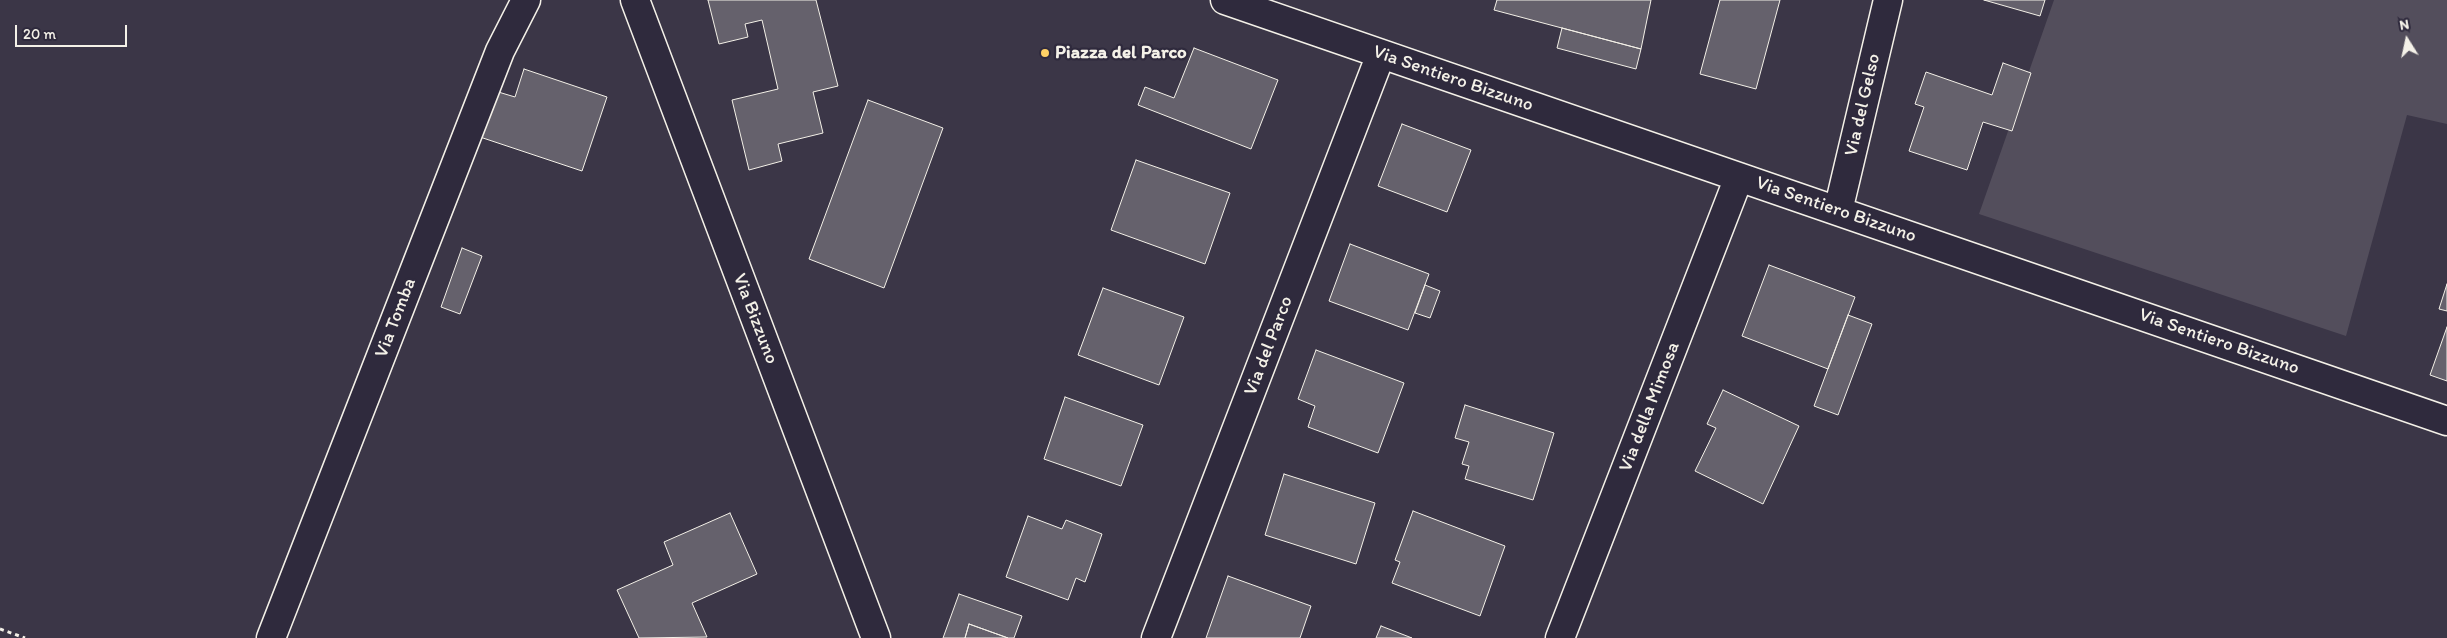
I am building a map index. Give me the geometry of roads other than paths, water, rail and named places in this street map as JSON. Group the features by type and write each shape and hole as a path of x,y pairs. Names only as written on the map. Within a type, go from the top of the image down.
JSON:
{"street":[{"name":"Via Tomba","path":"271,638 500,50 526,0"},
{"name":"Via Bizzuno","path":"635,0 876,638"},
{"name":"Via Sentiero Bizzuno","path":"1225,0 2447,421"},
{"name":"Via del Gelso","path":"1838,211 1888,0"},
{"name":"Via del Parco","path":"1156,638 1381,54"},
{"name":"Via della Mimosa","path":"1560,638 1739,177"}],"place":[{"name":"Piazza del Parco","path":"1045,53"}]}
